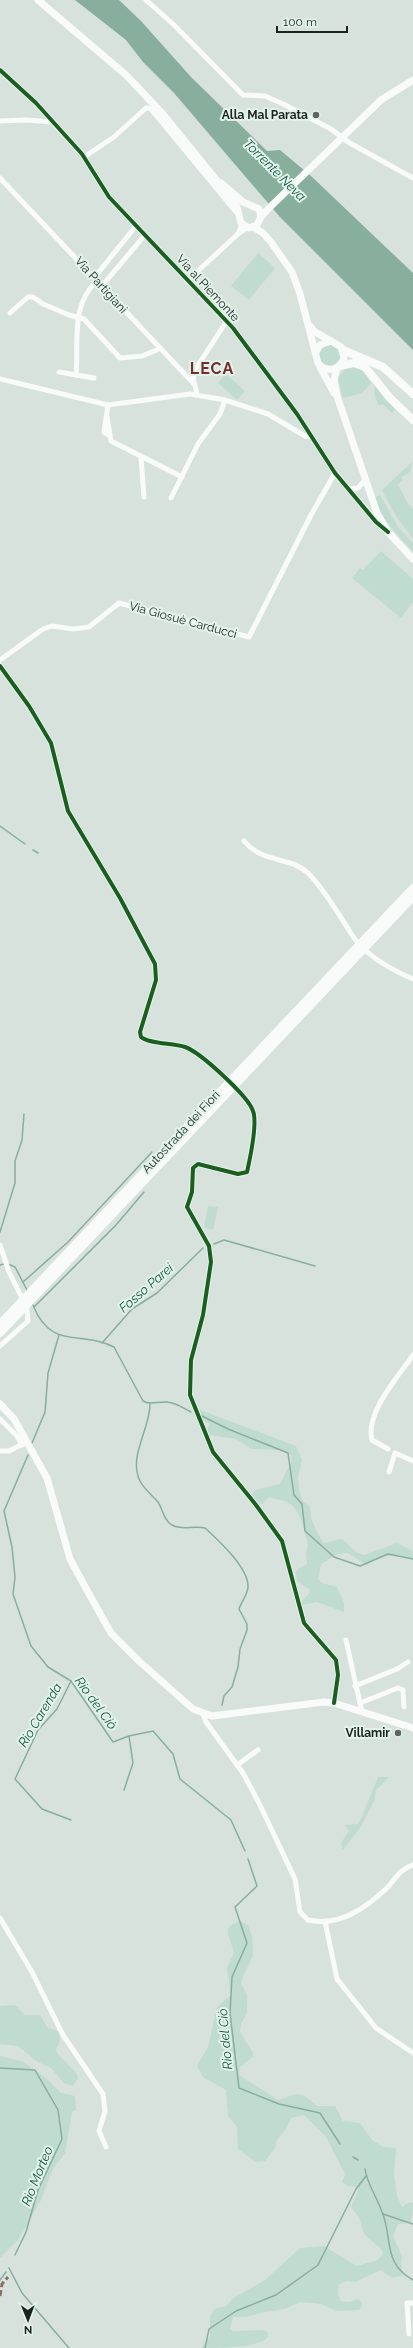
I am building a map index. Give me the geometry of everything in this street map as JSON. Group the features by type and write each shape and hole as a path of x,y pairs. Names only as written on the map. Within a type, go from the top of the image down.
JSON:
{"highway":[{"path":"343,350 383,367 413,394"},
{"path":"338,367 354,363 365,367 390,398 413,420"},
{"name":"Autostrada dei Fiori","path":"0,1324 413,888"},
{"name":"Autostrada dei Fiori","path":"0,1333 413,897"}],"main road":[{"path":"38,0 126,75 162,113 237,207 244,222 263,234 292,272 298,285 316,352 316,360 337,396"},
{"path":"244,222 260,220 268,209 381,100 413,80"},
{"path":"218,184 250,206 268,209"},
{"path":"244,222 244,208 250,206"},
{"path":"258,208 263,234"},
{"path":"308,324 316,332 338,344 343,350 344,358 338,367 334,380 337,396 365,480 377,513 388,532 413,559"},
{"path":"316,352 320,345 331,341"},
{"path":"320,366 329,370 338,367"},
{"path":"0,1404 14,1419 24,1444 46,1478 70,1559 111,1633 140,1662 193,1709 203,1714 222,1716 318,1702 334,1703 413,1728"}],"street":[{"path":"146,0 174,25 243,95 265,96 276,100 331,129 413,178"},
{"name":"Via al Piemonte","path":"0,70 36,103 84,157 109,197 135,227 226,322 297,414 335,473 388,532"},
{"path":"84,157 114,137 149,108 218,184"},
{"path":"0,121 27,120 52,122"},
{"name":"Via Partigiani","path":"0,178 102,286 159,350 194,385 197,395"},
{"path":"188,281 238,234 244,222"},
{"path":"76,375 79,309 95,279 135,227"},
{"path":"102,286 144,236"},
{"path":"10,313 28,297 33,296 43,304 68,315 84,319 120,358 142,356 159,350"},
{"path":"194,385 193,373 226,322"},
{"path":"59,372 94,378"},
{"path":"183,374 189,375 193,373"},
{"path":"0,379 90,402 108,405 168,396 197,395 225,400 268,414 305,436 312,437"},
{"path":"172,498 198,444 220,414 225,400"},
{"path":"108,405 107,416 110,440 116,445 182,477"},
{"path":"141,457 144,497"},
{"name":"Via Giosuè Carducci","path":"0,660 43,629 52,626 73,628 89,627 119,603 249,637 311,515 335,473"},
{"path":"348,489 358,488 365,480"},
{"path":"0,666 29,706 51,743 68,811 120,898 155,964 156,980 140,1032 141,1037 187,1047 195,1052 250,1105 254,1118 247,1172 238,1174 198,1164 193,1168 192,1192 187,1207 209,1246 211,1262 203,1314 191,1360 190,1395 213,1452 256,1505 282,1541 304,1623 336,1660 338,1675 334,1703"},
{"path":"244,841 259,855 299,868 308,874 338,912 352,936 374,957 413,979"},
{"path":"0,1244 7,1268 21,1296"},
{"path":"0,1346 28,1321 27,1309"},
{"path":"388,1449 372,1440 371,1435 374,1418 380,1402 413,1355"},
{"path":"0,1419 24,1444 9,1451 0,1450"},
{"path":"389,1472 395,1452 413,1462"},
{"path":"346,1640 362,1712"},
{"path":"355,1686 397,1669 408,1662"},
{"path":"360,1703 398,1688 403,1690 404,1707"},
{"path":"203,1714 206,1722 237,1765 259,1803 295,1879 300,1912 308,1920 325,1921 345,1919 356,1913 388,1886 400,1872 413,1865"},
{"path":"237,1765 258,1750"},
{"path":"0,1918 32,1972 63,2035 103,2094 105,2111 99,2131 106,2148"},
{"path":"325,1921 337,1979 376,2028 413,2053"},
{"path":"409,2334 407,2303 413,2303"}],"shaded area":[{"path":"258,253 275,268 249,300 231,286"},
{"path":"328,344 339,348 341,356 338,363 328,367 319,361 319,350"},
{"path":"352,366 362,370 371,383 362,393 343,398 338,378 346,368"},
{"path":"226,374 245,391 237,400 218,383"},
{"path":"376,385 384,398 395,409 392,413 383,404 380,406 377,401 375,393"},
{"path":"412,462 410,472 401,478 403,480 398,484 408,504 413,509 413,539 396,516 382,490"},
{"path":"380,495 398,527 413,543 413,552 381,516 374,498"},
{"path":"381,551 413,579 413,602 401,618 352,578 360,568 363,570"},
{"path":"208,1206 218,1207 213,1230 204,1228"},
{"path":"198,1409 296,1446 302,1460 298,1477 299,1490 303,1501 310,1506 310,1515 319,1536 324,1543 342,1539 356,1552 364,1555 397,1543 413,1551 413,1560 404,1556 382,1556 366,1565 348,1553 338,1554 321,1564 318,1579 322,1583 337,1587 344,1603 344,1612 317,1602 302,1605 302,1600 309,1594 310,1590 297,1581 296,1572 298,1569 307,1564 306,1552 308,1546 298,1513 290,1504 282,1500 269,1497 261,1505 252,1495 255,1490 280,1484 292,1461 291,1455 279,1450 252,1449 236,1439 210,1435 207,1430 210,1424 201,1420"},
{"path":"378,1777 389,1777 376,1790 374,1801 362,1825 343,1850 341,1843 349,1831 345,1825 358,1824"},
{"path":"240,1921 248,1925 252,1936 253,1955 241,1983 247,1995 247,2013 241,2024 240,2032 253,2053 253,2057 240,2067 239,2075 278,2100 299,2094 306,2097 317,2106 335,2106 343,2121 360,2123 372,2140 383,2147 396,2148 394,2174 397,2196 402,2207 410,2202 413,2203 413,2211 411,2223 398,2224 393,2236 402,2256 401,2264 403,2273 401,2276 392,2278 381,2270 355,2282 346,2281 339,2285 338,2294 341,2301 349,2302 358,2299 362,2306 359,2310 337,2311 321,2304 301,2302 284,2309 247,2317 233,2317 230,2329 233,2331 263,2330 267,2332 268,2337 263,2341 247,2345 201,2348 210,2336 210,2316 214,2309 227,2306 232,2299 265,2280 300,2248 324,2246 357,2266 378,2260 383,2253 381,2249 364,2234 359,2217 351,2207 358,2191 357,2187 348,2186 342,2182 345,2174 326,2137 304,2115 291,2118 286,2129 277,2140 275,2148 265,2161 256,2162 238,2149 237,2127 228,2116 226,2090 203,2077 197,2066 208,2047 217,2007 231,1995 227,1968 234,1953 228,1930"},
{"path":"15,2005 25,2015 40,2015 47,2027 59,2032 60,2041 56,2050 77,2074 78,2078 73,2086 64,2083 51,2068 38,2062 18,2046 0,2044 0,2006"},
{"path":"0,2056 22,2061 46,2078 61,2093 75,2096 76,2110 72,2112 65,2153 53,2169 41,2200 18,2240 0,2258"}],"water":[{"name":"Torrente Neva","path":"75,0 119,0 141,21 191,77 267,151 280,150 311,176 413,273 413,350 280,217 174,93 143,62 126,40"}],"waterway":[{"path":"0,826 25,844"},
{"path":"33,850 38,853"},
{"path":"0,1232 15,1183 15,1161 22,1140 24,1114"},
{"path":"23,1282 68,1242 152,1152"},
{"path":"34,1307 116,1225 144,1192"},
{"name":"Fosso Parei","path":"214,1244 224,1240 315,1266"},
{"name":"Fosso Parei","path":"102,1343 132,1309 157,1293 203,1248"},
{"path":"0,1265 4,1264"},
{"path":"8,1264 15,1267 27,1290"},
{"path":"33,1305 40,1319 49,1329 58,1334 102,1342 114,1347 143,1401 149,1403 171,1403 191,1412"},
{"name":"Rio del Ciò","path":"32,1443 45,1412 48,1373 59,1335"},
{"path":"150,1404 147,1423 140,1443 136,1462 140,1481 146,1490 158,1502 165,1518 169,1523 180,1528 205,1528 232,1555 244,1571 247,1580 248,1590 239,1609 247,1624 247,1630 240,1649 238,1667 232,1687 224,1696 222,1705"},
{"name":"Rio Carenda","path":"202,1416 228,1429 288,1453 294,1495 302,1504 305,1531 334,1557 360,1566 388,1554 413,1559"},
{"name":"Rio del Ciò","path":"28,1455 4,1511 12,1547 15,1577 13,1594 31,1646 48,1667 71,1681 113,1742 129,1736 153,1731 173,1754 180,1779 231,1820 245,1851"},
{"name":"Rio Carenda","path":"71,1681 57,1709 38,1730 15,1779 42,1809 71,1820"},
{"name":"Rio Carenda","path":"124,1790 133,1763 129,1736"},
{"name":"Rio del Ciò","path":"248,1859 257,1886 235,1907 247,1943 232,1977 230,2013 239,2088 279,2104 320,2113 340,2144"},
{"name":"Rio Morteo","path":"0,2068 35,2070 58,2110 62,2139 38,2190 26,2232 15,2255"},
{"name":"Rio Carenda","path":"353,2157 358,2160"},
{"path":"365,2169 366,2175 385,2221 392,2258 403,2273 413,2280"},
{"name":"Rio del Ciò","path":"205,2348 209,2329 236,2311 276,2295 318,2265 356,2189 366,2176"},
{"path":"383,2214 413,2224"},
{"name":"Rio Morteo","path":"9,2268 22,2293 69,2348"},
{"path":"0,2280 6,2272"}],"marked path":[{"path":"0,2296 2,2284 8,2277"}],"cycle path":[{"path":"0,70 36,103 82,154 109,197 233,328 297,414 335,473 376,522 388,532"},
{"path":"0,666 29,706 51,743 68,811 120,898 155,964 156,980 140,1032 141,1037 150,1041 185,1047 192,1051 223,1075 242,1095 253,1111 255,1124 252,1150 247,1172 238,1174 198,1164 193,1168 192,1192 187,1207 209,1246 211,1262 203,1315 191,1360 190,1395 213,1452 256,1505 282,1541 304,1623 336,1660 338,1675 334,1703"}],"place":[{"name":"Alla Mal Parata","path":"316,115"},
{"name":"Villamir","path":"398,1733"}],"district":[{"name":"LECA","path":"212,368"}]}
